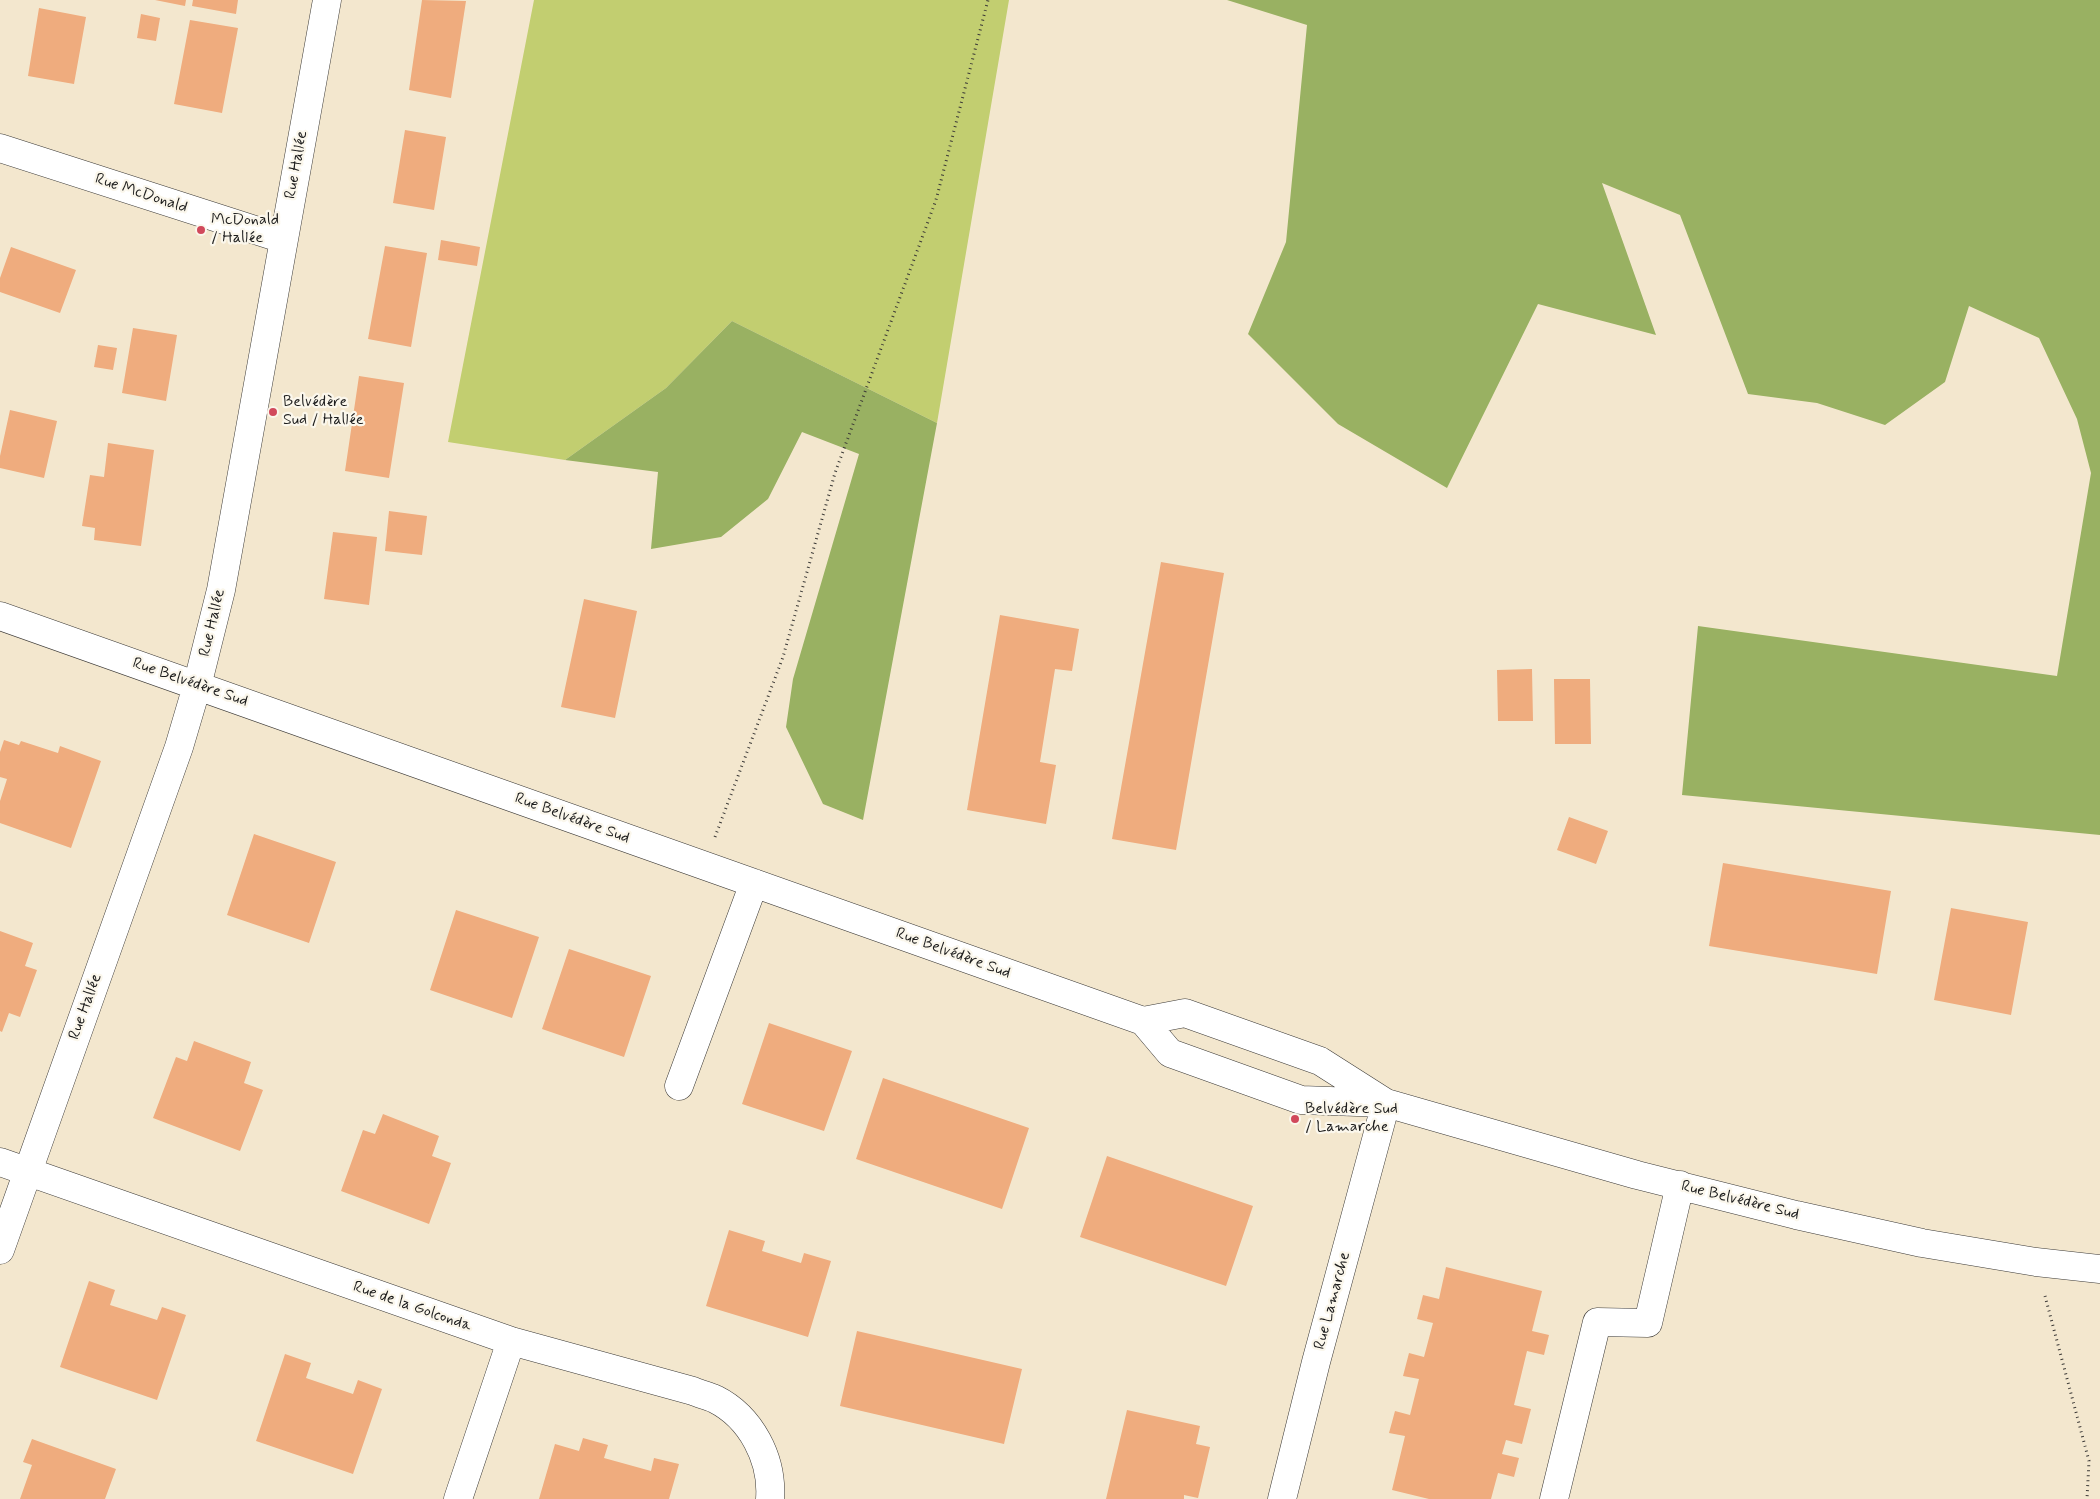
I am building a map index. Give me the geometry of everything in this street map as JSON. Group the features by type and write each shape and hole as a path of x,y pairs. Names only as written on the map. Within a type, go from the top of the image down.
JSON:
{"street":[{"name":"Rue Hallée","path":"0,1250 173,764 197,686 221,590 327,0"},
{"name":"Rue McDonald","path":"0,148 283,239"},
{"name":"Rue Belvédère Sud","path":"0,616 1143,1021 1170,1053 1301,1100 1386,1103 1680,1185 1796,1215 1922,1243 2036,1262 2100,1269"},
{"path":"679,1086 754,883"},
{"name":"Rue Belvédère Sud","path":"1143,1021 1185,1013 1320,1061 1386,1103"},
{"name":"Rue Lamarche","path":"1282,1499 1316,1362 1386,1103"},
{"name":"Rue de la Golconda","path":"0,1162 511,1341 715,1399 734,1412 751,1430 762,1450 769,1473 770,1499"},
{"path":"1554,1499 1597,1322 1648,1323 1680,1185"},
{"path":"458,1499 511,1341"}],"path":[{"path":"705,866 783,657 835,473 936,200 988,0"},
{"path":"2036,1262 2089,1461 2087,1499"}],"green space":[{"path":"534,0 1009,0 937,423 732,321 666,388 565,460 448,442"},
{"path":"1227,0 2100,0 2100,835 1682,795 1698,626 2057,676 2091,473 2077,419 2039,338 1969,306 1945,382 1885,425 1817,403 1748,394 1680,215 1602,183 1656,335 1538,304 1447,488 1338,424 1248,334 1286,242 1307,25"},
{"path":"732,321 937,423 863,820 823,804 786,727 793,679 859,454 802,432 768,499 721,537 651,549 658,472 565,460 666,388"}],"building":[{"path":"155,0 186,0 185,6"},
{"path":"193,0 238,0 236,14 192,6"},
{"path":"422,0 466,1 451,98 409,90"},
{"path":"39,8 86,17 74,84 28,76"},
{"path":"141,14 160,18 156,41 137,38"},
{"path":"190,20 238,28 222,113 174,104"},
{"path":"405,130 446,137 434,210 393,203"},
{"path":"441,240 480,247 477,266 438,260"},
{"path":"385,246 427,253 411,347 368,339"},
{"path":"11,247 76,270 60,313 0,292 0,278"},
{"path":"133,328 177,335 166,401 122,393"},
{"path":"98,345 117,348 113,370 94,367"},
{"path":"359,376 404,383 389,478 345,471"},
{"path":"10,410 57,421 44,478 0,468 0,456"},
{"path":"108,443 154,450 141,546 94,540 95,528 82,526 90,475 104,477"},
{"path":"389,511 427,516 422,555 385,551"},
{"path":"333,532 377,537 369,605 324,599"},
{"path":"1161,562 1224,573 1176,850 1112,839"},
{"path":"584,599 637,611 615,718 561,707"},
{"path":"1000,615 1079,629 1072,671 1055,669 1040,762 1056,765 1046,824 967,810"},
{"path":"1532,669 1533,721 1498,721 1497,670"},
{"path":"1554,679 1590,679 1591,744 1555,744"},
{"path":"4,740 19,745 21,741 58,753 60,746 101,761 71,848 0,823 0,801 7,779 0,777 0,752"},
{"path":"1569,817 1608,831 1596,864 1557,850"},
{"path":"254,834 336,862 309,943 227,915"},
{"path":"1723,863 1891,891 1877,974 1709,946"},
{"path":"1951,908 2028,922 2011,1015 1934,1000"},
{"path":"456,910 539,937 512,1018 430,990"},
{"path":"0,931 33,943 25,966 37,970 20,1017 9,1013 2,1032 0,1031"},
{"path":"569,949 651,976 624,1057 542,1029"},
{"path":"769,1023 852,1051 824,1131 742,1104"},
{"path":"194,1041 251,1062 244,1083 263,1090 240,1151 153,1118 176,1057 187,1061"},
{"path":"883,1078 1029,1128 1002,1209 856,1159"},
{"path":"383,1114 439,1136 432,1156 451,1163 429,1224 341,1191 363,1130 375,1134"},
{"path":"1107,1156 1253,1206 1226,1286 1080,1237"},
{"path":"729,1230 765,1241 762,1251 801,1263 804,1253 831,1261 808,1337 706,1306"},
{"path":"1446,1267 1542,1291 1532,1331 1549,1335 1544,1355 1527,1351 1514,1405 1531,1409 1522,1444 1506,1440 1502,1454 1519,1458 1514,1477 1498,1473 1491,1499 1429,1499 1392,1490 1405,1436 1389,1433 1395,1411 1410,1415 1419,1379 1403,1376 1409,1353 1424,1357 1433,1323 1417,1319 1423,1295 1439,1299"},
{"path":"89,1281 115,1290 110,1305 157,1320 162,1307 186,1315 157,1400 60,1367"},
{"path":"857,1331 1022,1369 1004,1444 840,1406"},
{"path":"285,1354 311,1363 306,1378 353,1394 358,1380 382,1389 353,1474 256,1441"},
{"path":"1127,1410 1200,1426 1196,1444 1210,1447 1198,1498 1184,1495 1184,1499 1106,1499"},
{"path":"583,1438 608,1445 604,1458 651,1471 654,1458 679,1464 669,1499 539,1499 555,1444 579,1451"},
{"path":"32,1439 116,1469 105,1499 20,1499 32,1465 23,1462"}],"place":[{"name":"McDonald / Hallée","path":"201,230"},
{"name":"Belvédère Sud / Hallée","path":"273,412"},
{"name":"Belvédère Sud / Lamarche","path":"1295,1119"}]}
